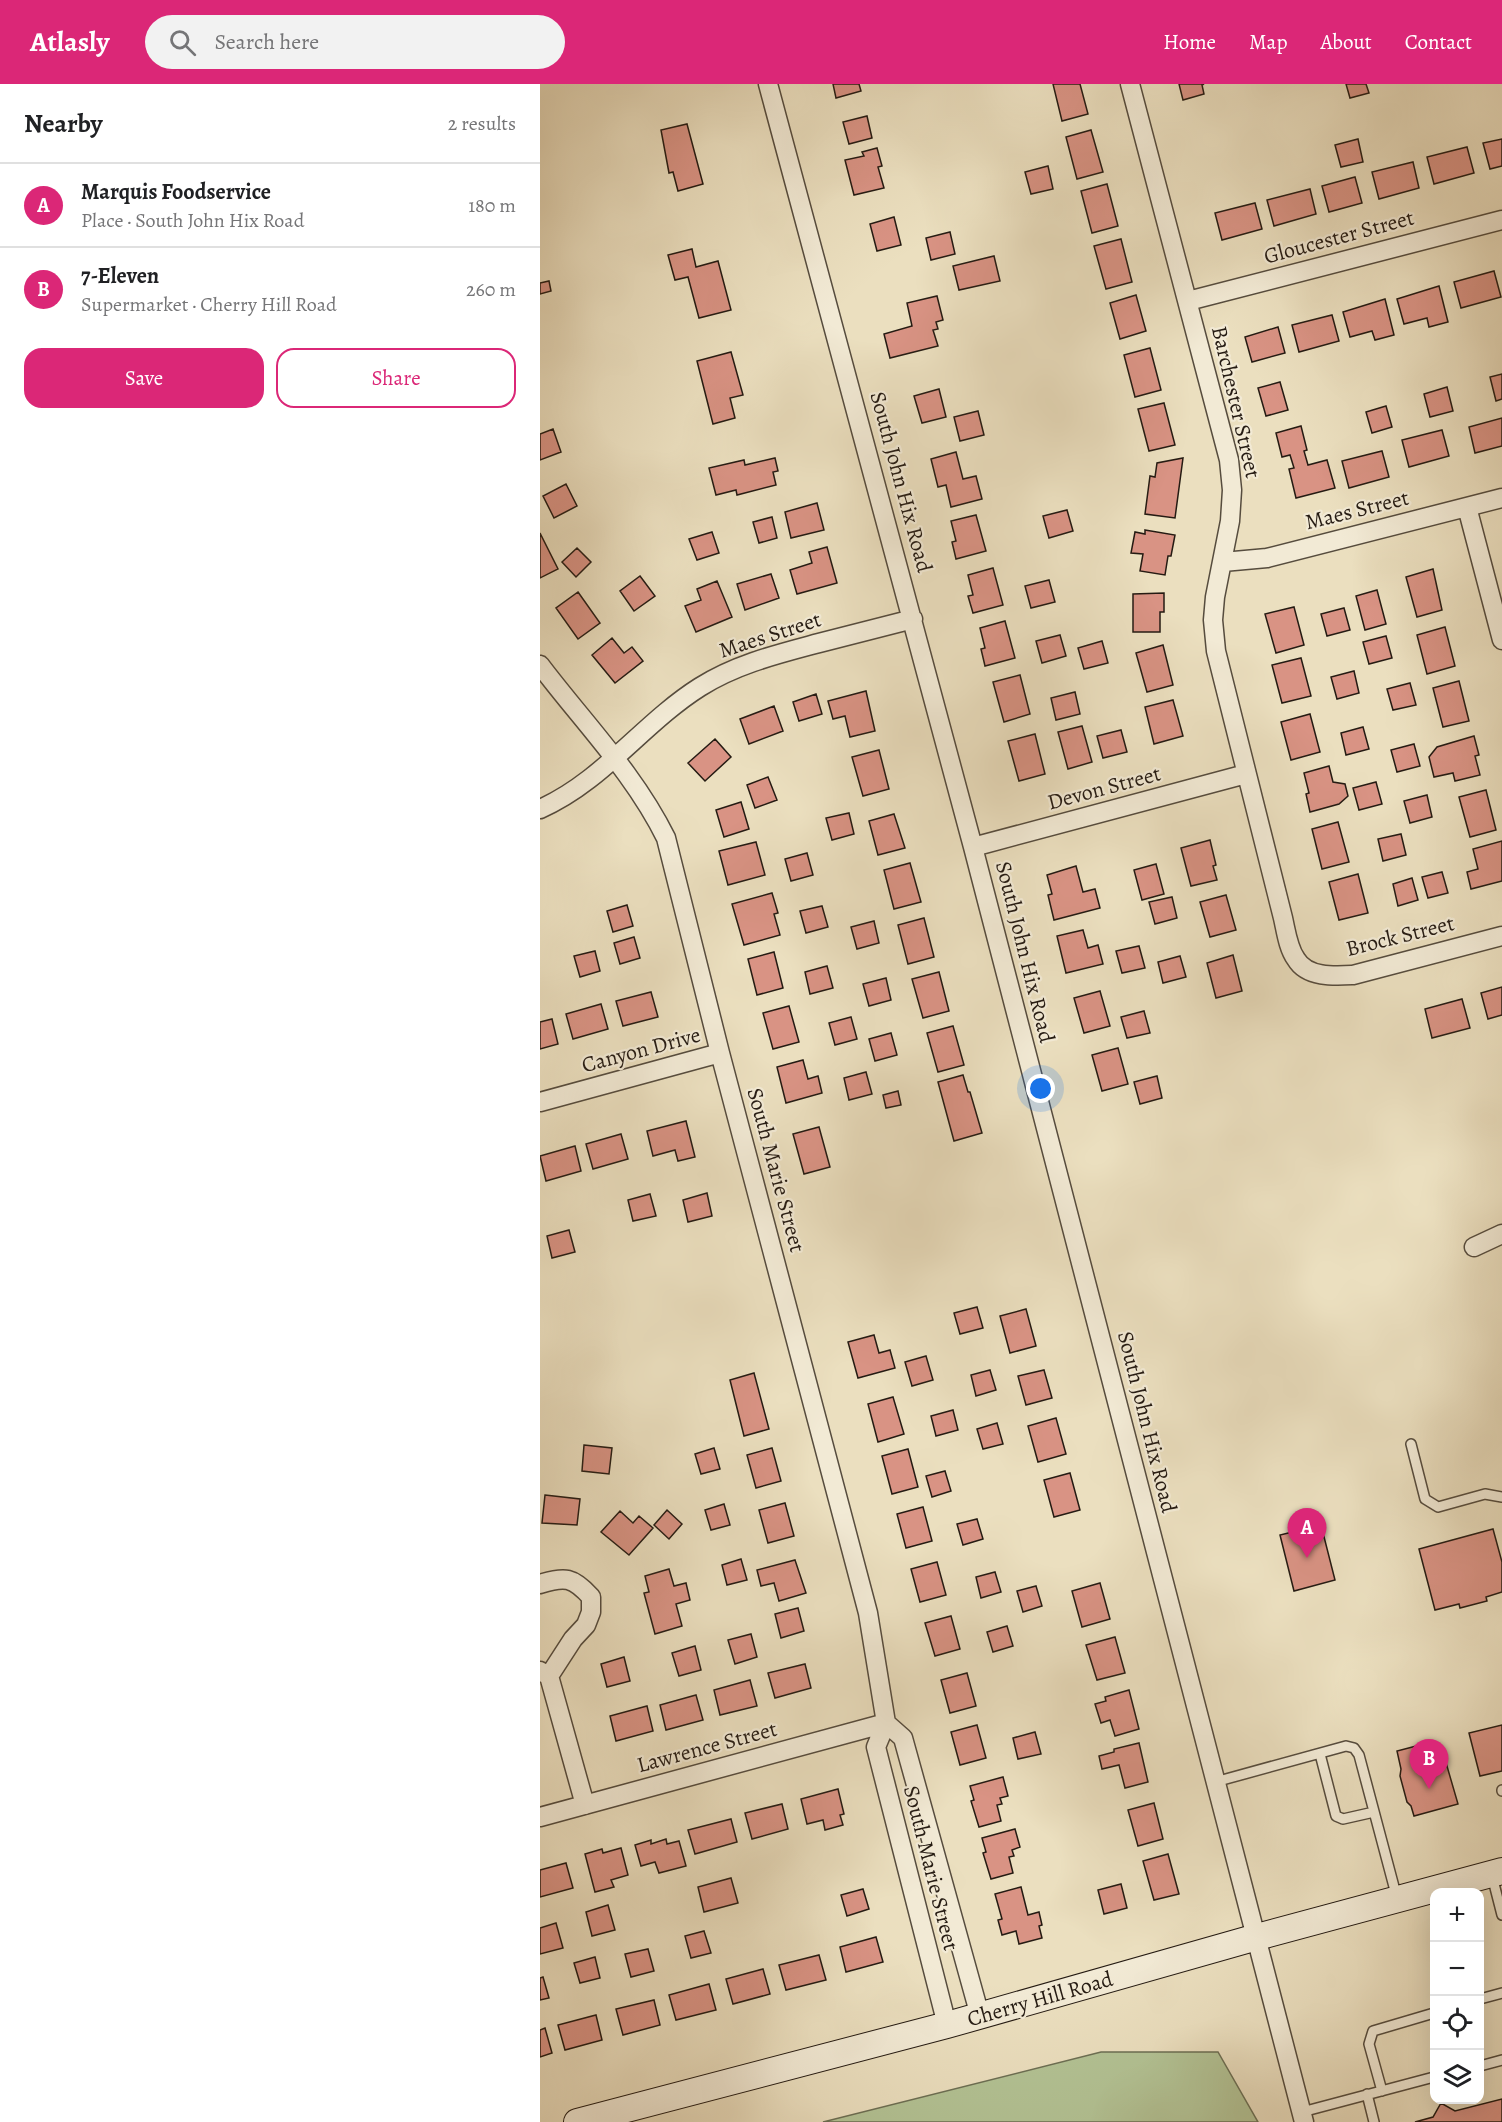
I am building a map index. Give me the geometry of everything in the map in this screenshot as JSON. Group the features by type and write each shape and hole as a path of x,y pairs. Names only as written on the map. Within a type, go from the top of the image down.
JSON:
{"main road":[{"name":"Cherry Hill Road","path":"577,2122 947,2025 1257,1937 1497,1873"}],"street":[{"name":"South John Hix Road","path":"768,84 913,619 1303,2117"},
{"name":"Barchester Street","path":"1130,84 1229,460 1232,490 1230,521 1215,597 1213,620 1216,651 1292,951 1300,964 1310,971"},
{"name":"Gloucester Street","path":"1188,301 1502,220"},
{"name":"Maes Street","path":"1223,562 1267,558 1502,498"},
{"path":"1467,507 1502,640"},
{"name":"Maes Street","path":"540,809 570,794 615,758 672,706 727,672 778,654 913,619"},
{"name":"South Marie Street","path":"540,665 576,713 615,758 652,809 666,838 720,1053 868,1612 886,1723 876,1747 947,2025"},
{"name":"Devon Street","path":"973,847 1246,774"},
{"name":"Brock Street","path":"1310,971 1335,976 1353,975 1502,936"},
{"name":"Canyon Drive","path":"540,1102 720,1053"},
{"path":"1474,1247 1502,1234"},
{"path":"540,1584 568,1579 579,1584 591,1596 591,1612 586,1625 545,1674 585,1805"},
{"name":"South Marie Street","path":"886,1723 903,1738 980,2016"},
{"name":"Lawrence Street","path":"540,1817 886,1723"}],"lane":[{"path":"1411,1444 1425,1499 1438,1508 1485,1494 1502,1497"},
{"path":"1215,1782 1346,1746 1354,1748 1359,1755 1398,1900"},
{"path":"1320,1754 1336,1816 1343,1819 1374,1812"},
{"path":"1497,1873 1502,1915"},
{"path":"1484,1998 1502,1993"},
{"path":"1382,2091 1369,2044 1373,2031 1430,2014"},
{"path":"1484,2065 1502,2060"},
{"path":"1303,2117 1367,2094 1430,2078"},
{"path":"1367,2094 1374,2122"}],"green space":[{"path":"1101,2052 1218,2052 1258,2122 823,2122"}],"building":[{"path":"833,84 859,84 861,91 836,98"},
{"path":"1053,84 1080,84 1088,114 1062,121"},
{"path":"1179,84 1204,84 1202,85 1204,94 1183,100"},
{"path":"1346,84 1366,84 1369,93 1350,98"},
{"path":"867,116 872,138 849,144 843,122"},
{"path":"687,124 703,184 678,191 673,172 669,173 661,130"},
{"path":"1091,130 1103,172 1077,179 1066,137"},
{"path":"1358,139 1363,162 1341,167 1335,145"},
{"path":"1502,139 1502,166 1490,169 1483,143"},
{"path":"1467,147 1474,173 1434,184 1427,157"},
{"path":"877,148 882,166 878,167 884,188 854,195 845,160 864,156 862,152"},
{"path":"1413,162 1419,188 1379,199 1372,172"},
{"path":"1048,166 1053,189 1031,194 1025,172"},
{"path":"1355,177 1362,203 1329,212 1322,186"},
{"path":"1107,184 1118,226 1092,233 1081,191"},
{"path":"1310,189 1316,214 1274,226 1267,200"},
{"path":"1255,203 1262,229 1222,240 1215,213"},
{"path":"894,217 901,245 877,251 870,224"},
{"path":"950,232 955,254 931,260 926,238"},
{"path":"1121,239 1132,282 1106,289 1094,246"},
{"path":"692,249 696,267 718,261 731,310 699,318 688,277 675,280 668,255"},
{"path":"994,256 1000,281 959,290 953,266"},
{"path":"1494,271 1501,297 1461,308 1454,282"},
{"path":"549,281 551,291 540,294 540,283"},
{"path":"1439,286 1448,322 1429,327 1427,318 1404,324 1397,299"},
{"path":"1136,295 1146,331 1120,339 1110,303"},
{"path":"937,296 943,320 936,322 938,329 933,330 938,346 890,358 884,334 912,326 907,303"},
{"path":"1385,299 1394,335 1375,340 1372,331 1350,337 1343,312"},
{"path":"1332,315 1339,341 1299,352 1292,325"},
{"path":"1278,327 1285,353 1252,362 1245,337"},
{"path":"1150,348 1161,390 1135,397 1124,355"},
{"path":"731,352 743,395 730,398 735,418 713,424 697,361"},
{"path":"1502,374 1502,399 1496,401 1490,377"},
{"path":"1280,382 1288,410 1266,416 1258,388"},
{"path":"1447,387 1453,411 1430,417 1424,394"},
{"path":"939,389 946,417 922,423 914,396"},
{"path":"1164,403 1175,445 1149,451 1138,409"},
{"path":"1386,406 1392,427 1372,433 1366,412"},
{"path":"978,411 984,435 960,441 954,417"},
{"path":"1502,418 1502,446 1475,453 1469,427"},
{"path":"1301,426 1308,465 1327,460 1335,488 1296,498 1289,469 1294,468 1290,455 1282,457 1276,433"},
{"path":"553,429 561,452 540,460 540,434"},
{"path":"1442,430 1449,456 1409,467 1402,440"},
{"path":"1382,451 1389,477 1349,488 1342,461"},
{"path":"956,452 963,479 976,476 982,499 951,507 946,485 938,487 931,459"},
{"path":"775,458 778,471 773,472 776,485 737,495 736,490 716,495 709,468 744,460 745,465"},
{"path":"1183,458 1175,518 1145,514 1150,476 1155,477 1157,463"},
{"path":"566,484 577,506 554,518 543,496"},
{"path":"817,503 824,530 791,538 785,512"},
{"path":"1067,510 1073,531 1049,538 1043,516"},
{"path":"976,515 986,551 956,559 952,542 956,541 951,521"},
{"path":"772,517 777,538 759,543 753,522"},
{"path":"1145,530 1175,535 1165,575 1140,571 1143,554 1131,553 1135,532 1145,534"},
{"path":"712,532 719,553 697,560 689,539"},
{"path":"540,533 558,569 540,578"},
{"path":"827,547 837,583 797,594 790,570 812,563 809,552"},
{"path":"577,548 591,562 576,577 562,562"},
{"path":"993,568 1003,605 973,613 968,596 973,595 968,575"},
{"path":"1433,569 1442,610 1417,617 1406,577"},
{"path":"771,574 779,598 745,610 737,584"},
{"path":"640,576 655,596 634,611 620,591"},
{"path":"1049,580 1055,602 1031,608 1025,586"},
{"path":"717,581 732,617 696,632 685,606 701,600 697,589"},
{"path":"1377,590 1386,624 1365,630 1356,596"},
{"path":"578,592 600,623 578,639 556,608"},
{"path":"1164,593 1164,612 1160,612 1160,632 1133,632 1133,594"},
{"path":"1294,607 1304,645 1276,653 1265,614"},
{"path":"1344,608 1350,630 1327,636 1321,614"},
{"path":"1005,621 1015,658 985,666 981,649 985,648 980,628"},
{"path":"1445,627 1455,666 1427,674 1417,635"},
{"path":"1060,635 1066,656 1042,663 1036,641"},
{"path":"1386,636 1392,658 1369,664 1363,642"},
{"path":"612,638 624,653 632,647 643,661 615,683 592,655"},
{"path":"1102,641 1108,663 1084,669 1078,648"},
{"path":"1163,645 1173,685 1147,692 1136,653"},
{"path":"1301,658 1311,696 1282,703 1272,665"},
{"path":"1354,671 1359,693 1337,699 1331,677"},
{"path":"1020,675 1030,714 1004,722 993,682"},
{"path":"1459,681 1469,721 1443,727 1433,688"},
{"path":"1410,683 1416,705 1393,710 1387,689"},
{"path":"866,691 875,731 850,737 845,716 833,719 828,701"},
{"path":"1075,692 1080,714 1056,720 1051,698"},
{"path":"816,694 822,714 799,721 793,702"},
{"path":"1173,700 1183,736 1154,744 1145,707"},
{"path":"774,706 783,731 749,744 740,719"},
{"path":"1310,714 1320,752 1291,760 1281,722"},
{"path":"1082,726 1092,762 1068,769 1058,732"},
{"path":"1363,727 1369,749 1346,755 1341,733"},
{"path":"1121,730 1127,752 1103,758 1097,736"},
{"path":"1035,734 1045,774 1019,781 1008,741"},
{"path":"1474,736 1479,755 1475,756 1480,775 1455,781 1453,773 1434,777 1429,757 1437,747"},
{"path":"715,739 731,757 705,781 688,763"},
{"path":"1414,744 1420,766 1397,772 1391,750"},
{"path":"879,750 889,789 863,796 852,757"},
{"path":"1329,766 1333,782 1345,784 1348,796 1339,804 1310,812 1306,794 1309,793 1304,773"},
{"path":"768,777 777,800 755,808 747,785"},
{"path":"1376,782 1382,804 1359,810 1353,788"},
{"path":"1486,790 1496,830 1470,837 1459,797"},
{"path":"1427,795 1432,817 1410,823 1404,801"},
{"path":"741,802 749,829 724,837 716,810"},
{"path":"849,813 854,834 832,840 826,818"},
{"path":"894,814 905,848 878,855 869,821"},
{"path":"1338,822 1349,862 1322,869 1312,829"},
{"path":"1401,834 1406,855 1383,861 1378,839"},
{"path":"1210,840 1217,880 1191,886 1181,848"},
{"path":"1502,841 1502,881 1471,889 1467,872 1478,869 1473,849"},
{"path":"756,842 765,875 728,885 719,851"},
{"path":"807,853 813,875 791,881 785,859"},
{"path":"910,863 921,902 894,909 884,870"},
{"path":"1156,864 1164,894 1142,900 1134,870"},
{"path":"1076,866 1083,892 1095,889 1100,908 1054,920 1048,895 1052,894 1047,875"},
{"path":"1442,872 1448,893 1428,898 1422,877"},
{"path":"1358,874 1368,913 1339,920 1329,882"},
{"path":"1412,878 1418,900 1398,906 1393,884"},
{"path":"772,893 778,913 774,914 780,935 744,945 732,904"},
{"path":"1226,895 1236,930 1210,937 1200,902"},
{"path":"1172,897 1177,918 1155,924 1149,902"},
{"path":"627,905 633,926 613,932 607,911"},
{"path":"822,906 828,927 806,933 800,911"},
{"path":"924,918 934,957 908,964 898,925"},
{"path":"874,921 879,943 857,949 851,927"},
{"path":"1083,930 1088,948 1098,945 1103,964 1066,973 1057,936"},
{"path":"634,937 640,958 620,964 614,943"},
{"path":"1139,946 1145,968 1122,973 1116,951"},
{"path":"595,951 600,971 580,977 574,956"},
{"path":"774,952 783,988 757,995 748,959"},
{"path":"1233,955 1242,991 1216,998 1207,963"},
{"path":"1180,956 1186,977 1163,983 1158,962"},
{"path":"827,966 833,988 810,994 805,972"},
{"path":"939,972 949,1011 923,1018 912,979"},
{"path":"886,978 891,1000 869,1006 863,984"},
{"path":"1502,987 1502,1015 1488,1019 1481,993"},
{"path":"1100,991 1110,1026 1084,1033 1074,998"},
{"path":"651,992 658,1017 623,1026 616,1001"},
{"path":"1462,999 1470,1028 1432,1038 1425,1009"},
{"path":"601,1004 608,1029 573,1039 566,1014"},
{"path":"789,1006 799,1042 773,1049 763,1013"},
{"path":"1144,1011 1150,1033 1127,1038 1121,1017"},
{"path":"851,1017 857,1039 835,1045 829,1023"},
{"path":"552,1019 558,1044 540,1049 540,1022"},
{"path":"953,1026 964,1065 938,1072 927,1033"},
{"path":"891,1033 897,1055 875,1061 869,1039"},
{"path":"1118,1048 1128,1084 1102,1091 1092,1055"},
{"path":"803,1060 808,1079 818,1076 822,1093 786,1103 777,1067"},
{"path":"866,1072 872,1094 849,1100 844,1078"},
{"path":"963,1075 982,1133 954,1141 938,1082"},
{"path":"1157,1076 1162,1098 1140,1104 1134,1082"},
{"path":"898,1091 901,1105 886,1108 883,1095"},
{"path":"686,1121 695,1157 678,1161 675,1150 653,1156 647,1131"},
{"path":"819,1127 830,1167 804,1174 793,1134"},
{"path":"621,1134 628,1159 593,1169 586,1144"},
{"path":"575,1146 581,1171 546,1181 540,1156"},
{"path":"707,1193 712,1216 688,1222 683,1200"},
{"path":"650,1194 656,1216 633,1221 628,1200"},
{"path":"569,1230 575,1252 552,1258 547,1236"},
{"path":"977,1307 983,1328 960,1334 954,1313"},
{"path":"1026,1309 1036,1346 1010,1353 1000,1316"},
{"path":"874,1335 879,1353 890,1350 895,1368 858,1378 848,1342"},
{"path":"926,1356 933,1380 912,1386 905,1362"},
{"path":"990,1370 996,1390 976,1396 971,1375"},
{"path":"1044,1370 1052,1398 1026,1405 1018,1376"},
{"path":"754,1373 769,1429 744,1436 730,1380"},
{"path":"893,1397 904,1434 878,1442 868,1404"},
{"path":"953,1410 958,1430 936,1436 931,1416"},
{"path":"1056,1418 1066,1454 1038,1462 1028,1426"},
{"path":"997,1423 1003,1444 983,1449 977,1429"},
{"path":"584,1445 612,1448 609,1474 582,1471"},
{"path":"714,1448 720,1469 701,1474 695,1454"},
{"path":"772,1448 781,1481 756,1488 747,1455"},
{"path":"908,1449 918,1487 892,1494 882,1456"},
{"path":"945,1471 951,1491 932,1497 926,1476"},
{"path":"1070,1473 1080,1510 1054,1517 1044,1480"},
{"path":"545,1495 580,1499 577,1525 542,1523"},
{"path":"785,1503 794,1536 768,1543 759,1510"},
{"path":"724,1504 730,1525 711,1530 705,1510"},
{"path":"923,1507 932,1541 906,1548 897,1514"},
{"path":"667,1510 682,1524 669,1539 654,1525"},
{"path":"620,1511 633,1523 639,1516 653,1528 629,1555 601,1532"},
{"path":"977,1519 983,1539 963,1545 957,1524"},
{"path":"1321,1525 1335,1580 1294,1591 1280,1535"},
{"path":"1493,1529 1502,1562 1502,1592 1486,1597 1487,1601 1460,1608 1459,1604 1435,1610 1419,1549"},
{"path":"741,1559 747,1580 727,1585 722,1565"},
{"path":"795,1560 806,1593 779,1601 774,1583 761,1586 757,1570"},
{"path":"937,1562 946,1595 920,1602 911,1569"},
{"path":"669,1569 674,1586 686,1583 690,1600 676,1604 682,1626 655,1634 644,1593 649,1592 645,1576"},
{"path":"995,1572 1001,1592 981,1598 976,1577"},
{"path":"1100,1583 1110,1619 1082,1627 1072,1591"},
{"path":"1036,1586 1042,1606 1023,1612 1017,1591"},
{"path":"798,1608 804,1631 781,1638 775,1614"},
{"path":"951,1616 960,1649 935,1656 925,1623"},
{"path":"1007,1626 1013,1646 993,1652 987,1632"},
{"path":"751,1634 757,1657 735,1664 728,1640"},
{"path":"1115,1637 1125,1673 1097,1680 1086,1645"},
{"path":"695,1646 701,1670 679,1676 672,1653"},
{"path":"624,1657 630,1681 607,1687 601,1664"},
{"path":"805,1664 811,1688 775,1698 768,1673"},
{"path":"967,1673 976,1706 950,1713 941,1680"},
{"path":"750,1680 757,1706 720,1715 714,1690"},
{"path":"1129,1690 1139,1729 1115,1736 1110,1720 1101,1723 1095,1704 1106,1701 1105,1697"},
{"path":"696,1695 703,1720 666,1730 660,1705"},
{"path":"647,1706 653,1731 616,1741 610,1716"},
{"path":"977,1725 986,1758 960,1765 951,1732"},
{"path":"1502,1725 1502,1771 1480,1776 1469,1733"},
{"path":"1035,1732 1041,1754 1018,1759 1013,1738"},
{"path":"1139,1743 1148,1782 1125,1788 1119,1765 1102,1769 1099,1756 1114,1752 1114,1749"},
{"path":"1424,1744 1426,1753 1442,1749 1458,1804 1414,1816 1407,1802 1400,1776 1401,1769 1397,1751"},
{"path":"1003,1777 1008,1796 1000,1798 1002,1804 997,1805 1001,1821 979,1827 971,1801 974,1800 970,1786"},
{"path":"838,1789 844,1814 840,1815 843,1825 825,1830 823,1820 807,1824 801,1799"},
{"path":"1154,1803 1163,1839 1138,1846 1128,1810"},
{"path":"782,1804 788,1829 752,1839 745,1813"},
{"path":"731,1819 737,1842 695,1854 688,1830"},
{"path":"1015,1829 1020,1847 1012,1850 1014,1856 1009,1857 1013,1873 991,1879 983,1853 986,1852 982,1838"},
{"path":"666,1839 667,1844 679,1841 686,1866 659,1873 655,1862 641,1866 635,1845 651,1840 651,1844"},
{"path":"621,1848 628,1875 611,1880 614,1887 595,1892 585,1854 602,1849 603,1853"},
{"path":"1168,1854 1179,1894 1154,1900 1143,1861"},
{"path":"566,1863 573,1888 540,1897 540,1870"},
{"path":"731,1878 738,1903 704,1912 698,1887"},
{"path":"1121,1884 1127,1908 1104,1914 1098,1890"},
{"path":"1021,1887 1028,1915 1039,1912 1042,1938 1019,1944 1016,1931 1002,1935 998,1920 1002,1919 995,1894"},
{"path":"863,1889 869,1909 847,1916 841,1895"},
{"path":"608,1905 615,1930 592,1936 586,1912"},
{"path":"556,1923 563,1948 540,1954 540,1928"},
{"path":"704,1931 711,1953 691,1958 685,1936"},
{"path":"876,1937 883,1962 846,1972 840,1947"},
{"path":"648,1949 654,1971 631,1977 625,1954"},
{"path":"819,1955 826,1980 786,1990 779,1965"},
{"path":"595,1957 600,1978 580,1983 574,1963"},
{"path":"763,1969 770,1994 733,2004 726,1979"},
{"path":"543,1977 549,1998 540,2000 540,1978"},
{"path":"709,1984 716,2010 676,2020 669,1995"},
{"path":"654,2000 660,2025 623,2035 616,2009"},
{"path":"596,2015 602,2040 565,2050 558,2025"},
{"path":"545,2028 552,2053 540,2057 540,2030"},
{"path":"1502,2099 1502,2122 1415,2122 1433,2117 1440,2104 1455,2111"}],"place":[{"name":"Marquis Foodservice","path":"1307,1558"},
{"name":"7-Eleven","path":"1429,1789"}]}
